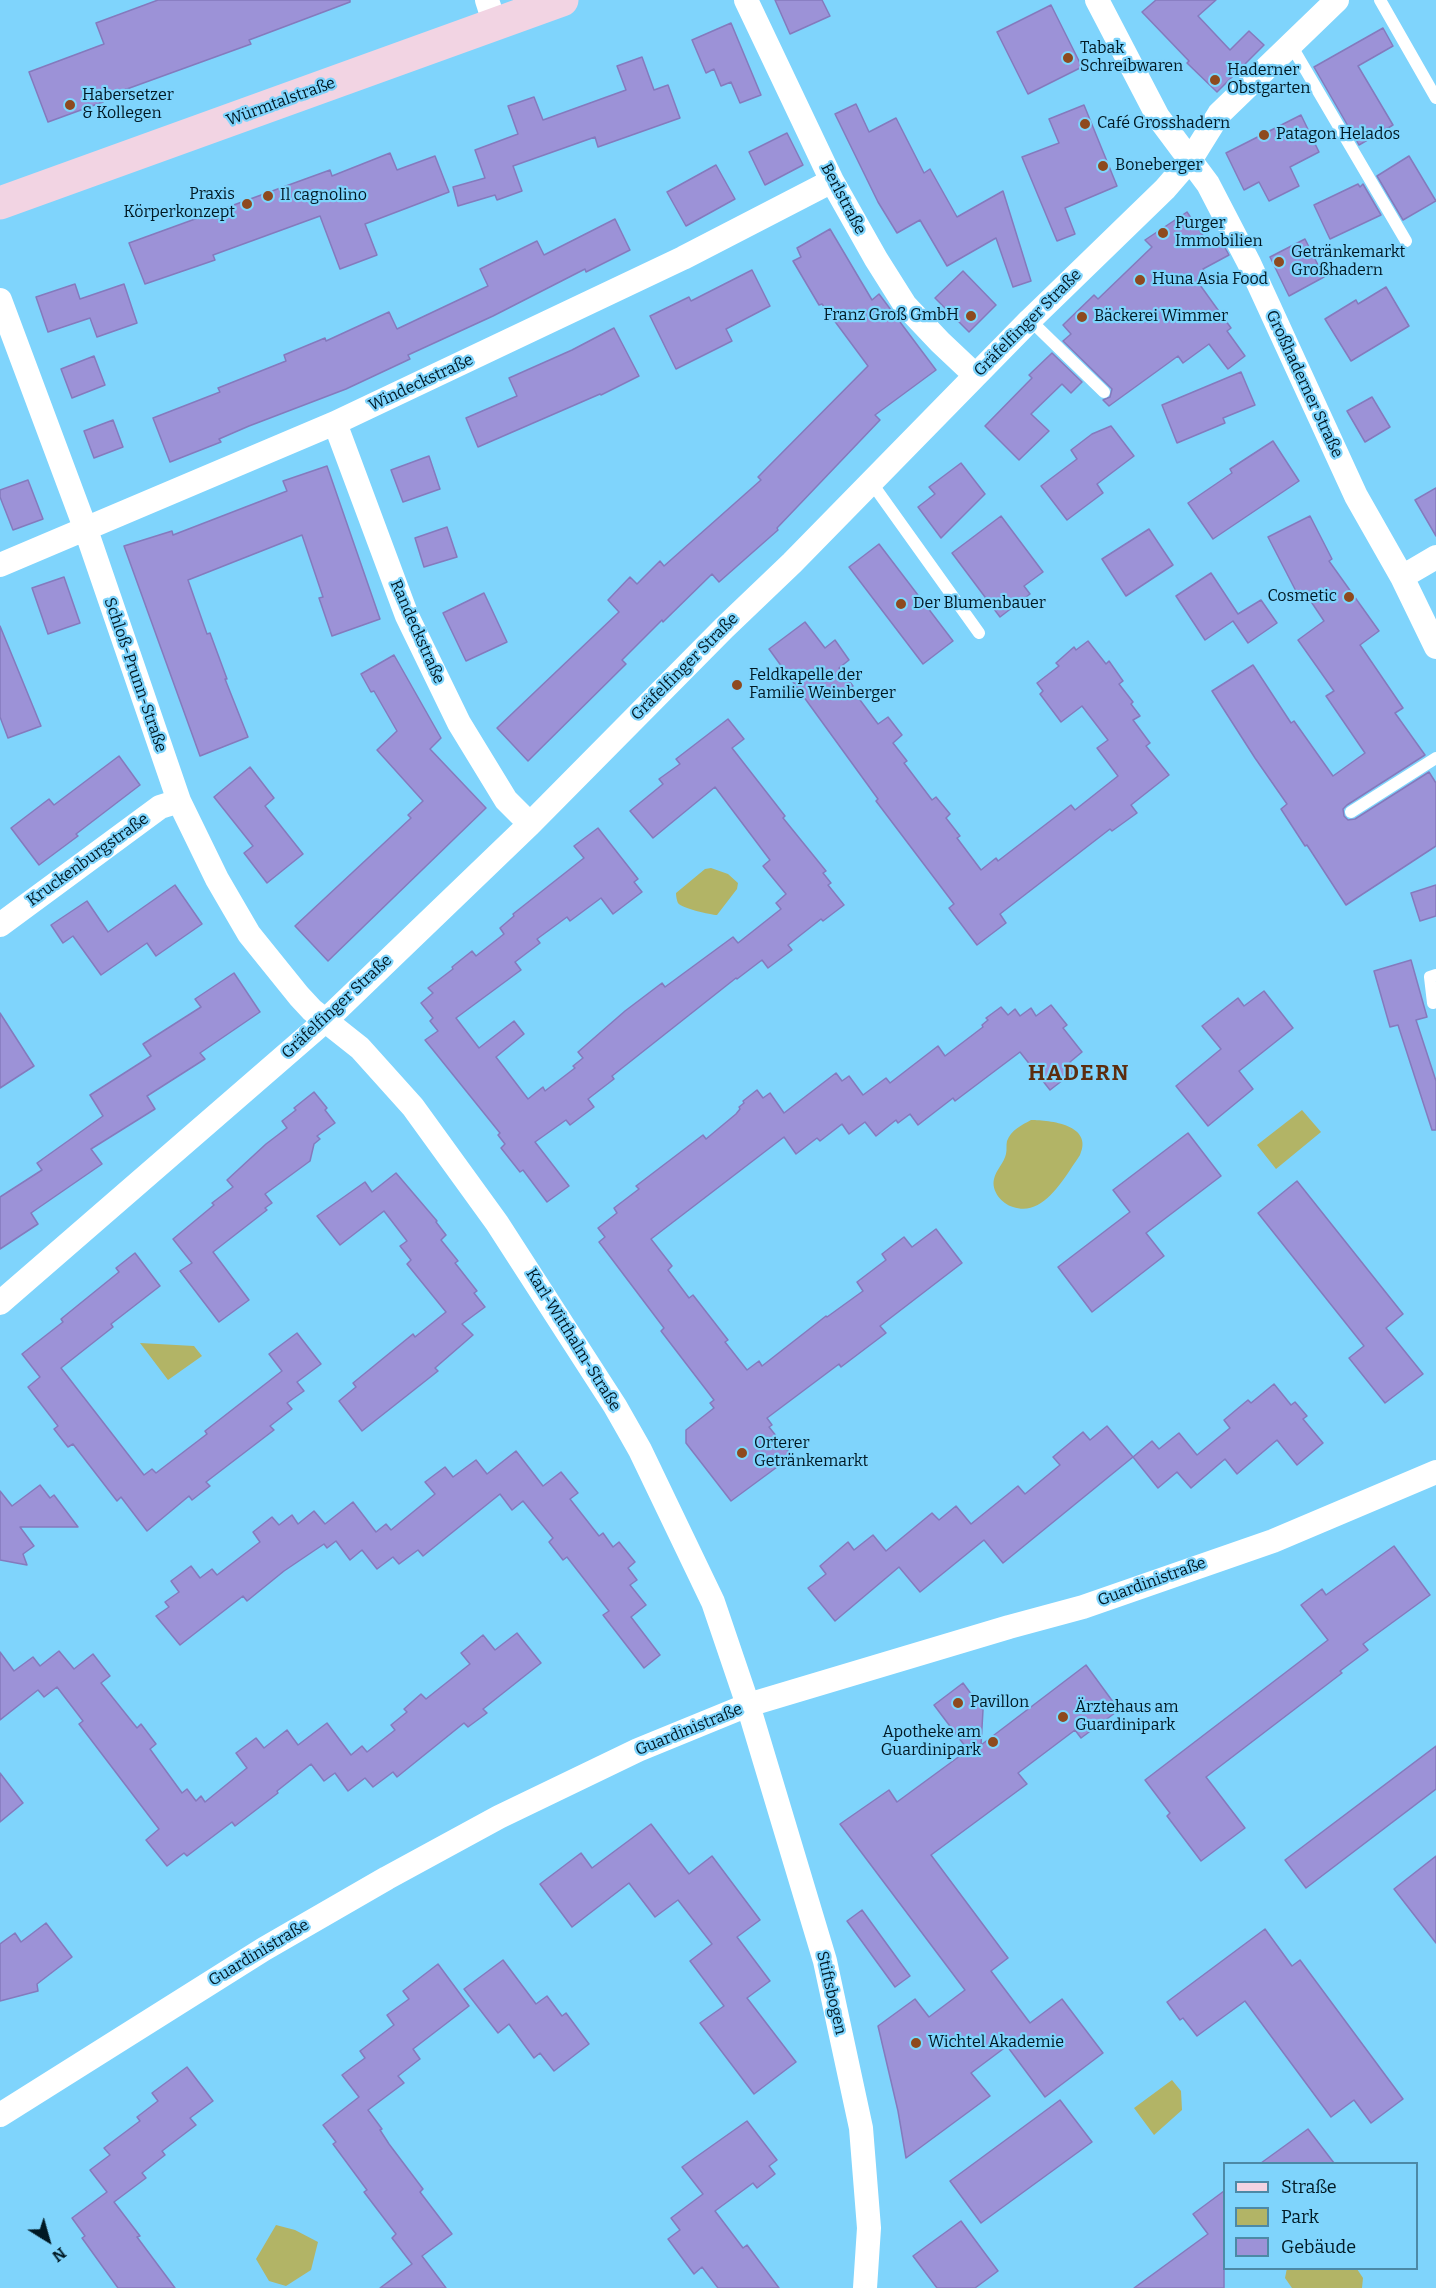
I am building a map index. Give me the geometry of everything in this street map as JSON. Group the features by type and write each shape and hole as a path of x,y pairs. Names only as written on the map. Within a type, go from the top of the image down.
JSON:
{"main road":[{"name":"Würmtalstraße","path":"0,203 491,12 562,0"}],"street":[{"name":"Berlstraße","path":"746,0 832,181 876,259 905,305 975,375"},
{"name":"Großhaderner Straße","path":"1097,0 1158,117 1208,184 1249,263 1356,496 1402,577 1436,647"},
{"name":"Gräfelfinger Straße","path":"0,1303 325,1021 530,824 1030,320 1165,189 1191,159 1219,114 1337,0"},
{"name":"Windeckstraße","path":"0,566 335,423 683,258 832,181"},
{"name":"Schloß-Prunn-Straße","path":"0,300 86,530 179,801 217,879 249,934 299,996 325,1021"},
{"name":"Randeckstraße","path":"335,423 407,616 459,723 506,800 530,824"},
{"path":"1402,577 1436,557"},
{"name":"Kruckenburgstraße","path":"0,924 160,807 179,801"},
{"name":"Karl-Witthalm-Straße","path":"325,1021 360,1048 413,1107 519,1255 615,1406 640,1450 713,1602 748,1705"},
{"name":"Guardinistraße","path":"0,2115 264,1948 474,1829 638,1750 748,1705 1083,1607 1273,1541 1436,1472"},
{"name":"Stiftsbogen","path":"748,1705 825,1961 861,2128 869,2228 865,2288"}],"lane":[{"path":"1380,0 1436,98"},
{"path":"1291,45 1406,241"},
{"path":"1030,320 1104,392"},
{"path":"871,482 979,633"},
{"path":"1350,812 1436,758"},
{"path":"1433,1003 1430,977 1436,975"}],"green space":[{"path":"711,868 728,874 738,883 737,889 717,915 680,905 676,893 705,869"},
{"path":"1302,1110 1321,1132 1276,1169 1257,1145"},
{"path":"1031,1120 1049,1121 1068,1126 1081,1137 1083,1145 1080,1155 1053,1192 1039,1204 1022,1209 1001,1200 994,1184 995,1176 1005,1157 1009,1137 1017,1128"},
{"path":"140,1343 194,1346 202,1356 168,1380"},
{"path":"1172,2080 1181,2091 1182,2110 1154,2135 1134,2108"},
{"path":"276,2225 295,2230 318,2242 311,2270 286,2286 269,2281 256,2259"},
{"path":"1287,2270 1358,2270 1363,2278 1362,2288 1292,2288 1285,2278"}],"building":[{"path":"158,0 350,0 350,2 249,40 251,44 102,98 103,102 48,122 29,72 104,44 96,23"},
{"path":"775,0 822,0 830,16 790,34"},
{"path":"1156,0 1216,0 1198,16 1230,50 1249,31 1264,45 1217,92 1187,63 1189,61 1142,12"},
{"path":"1051,5 1082,67 1028,94 997,32"},
{"path":"731,23 761,95 740,103 731,82 721,86 714,69 706,73 692,40"},
{"path":"1383,28 1393,46 1358,66 1393,125 1359,145 1314,67"},
{"path":"642,57 654,90 668,85 680,118 598,147 595,137 513,166 522,191 497,200 495,195 458,206 453,187 485,178 475,150 518,134 508,106 534,97 543,120 626,90 617,66"},
{"path":"856,104 869,132 896,118 924,173 930,169 957,217 1003,191 1031,281 1013,287 996,238 947,266 920,220 897,233 878,202 835,114"},
{"path":"1084,105 1117,186 1065,208 1075,234 1057,241 1022,157 1059,143 1049,119"},
{"path":"1301,115 1319,152 1290,167 1299,186 1269,201 1259,182 1244,190 1226,153"},
{"path":"787,133 803,165 765,185 749,152"},
{"path":"390,153 397,170 435,156 449,192 365,224 377,255 340,269 320,216 213,255 215,260 145,284 129,243 330,170 332,176"},
{"path":"1409,156 1436,201 1403,220 1377,176"},
{"path":"716,165 735,199 686,226 667,192"},
{"path":"1358,184 1360,187 1363,184 1381,215 1330,239 1314,205"},
{"path":"1187,212 1208,243 1219,237 1229,255 1203,269 1209,280 1200,285 1231,328 1227,331 1245,356 1228,369 1209,344 1183,363 1178,356 1109,406 1103,400 1110,397 1112,389 1063,341 1071,334 1063,325 1094,295 1098,299 1152,247 1145,240"},
{"path":"615,219 630,250 586,272 585,269 493,316 408,355 410,359 346,389 249,426 219,439 221,442 170,462 153,418 220,392 218,388 286,361 284,355 325,338 326,341 389,312 397,329 488,286 480,269 537,241 544,255"},
{"path":"830,229 872,300 879,294 936,370 875,415 880,420 777,528 778,530 719,582 712,574 663,622 662,620 622,660 626,664 528,761 497,728 619,612 608,600 630,577 637,584 660,561 664,566 761,480 758,477 868,366 822,304 819,305 793,261 801,257 797,248"},
{"path":"1305,239 1324,277 1289,296 1270,257"},
{"path":"752,270 770,306 726,329 732,341 676,369 650,316 689,297 691,301"},
{"path":"963,271 996,305 969,332 935,298"},
{"path":"75,284 80,299 124,284 137,323 97,337 90,318 48,332 36,297"},
{"path":"1386,287 1409,326 1351,361 1325,319 1356,300 1358,304"},
{"path":"614,328 639,376 601,395 478,447 466,418 517,396 509,378 572,350"},
{"path":"1052,353 1082,382 1071,393 1062,384 1031,414 1049,431 1019,460 985,426 1032,378 1029,375"},
{"path":"94,356 105,385 72,398 61,369"},
{"path":"1241,372 1255,405 1223,418 1225,423 1177,443 1162,405"},
{"path":"1372,397 1390,427 1365,442 1347,411"},
{"path":"113,420 123,447 94,458 84,431"},
{"path":"1111,426 1134,456 1097,484 1103,493 1067,520 1041,486 1077,459 1071,450 1092,434"},
{"path":"1273,441 1299,481 1213,539 1188,503 1232,473 1230,469"},
{"path":"429,456 440,489 403,502 391,470"},
{"path":"961,463 985,494 941,538 918,507 935,494 929,487"},
{"path":"327,466 380,619 332,636 319,598 323,597 302,535 188,580 248,737 200,756 124,546 172,531 173,535 287,491 283,481"},
{"path":"28,480 43,519 13,530 0,497 0,490"},
{"path":"1436,488 1436,536 1415,500"},
{"path":"1001,516 1043,572 1024,586 1030,594 1000,617 952,553"},
{"path":"1310,516 1332,559 1329,561 1379,631 1360,645 1403,708 1395,713 1425,755 1347,805 1343,809 1344,816 1348,820 1355,819 1429,772 1436,783 1436,846 1346,905 1281,809 1287,804 1212,691 1253,665 1291,723 1294,721 1333,776 1365,753 1326,696 1334,691 1298,640 1324,621 1304,591 1298,595 1268,537"},
{"path":"447,527 457,557 424,567 415,538"},
{"path":"1149,529 1173,565 1126,596 1102,559"},
{"name":"Der Blumenbauer","path":"879,544 953,641 923,664 849,567"},
{"path":"1211,573 1238,614 1261,600 1277,623 1248,643 1233,621 1205,640 1176,596"},
{"path":"64,577 80,623 48,634 32,588"},
{"path":"484,593 507,642 466,661 443,613"},
{"path":"805,622 825,648 835,640 849,660 839,668 853,686 851,688 878,724 888,717 902,735 893,743 907,761 904,763 932,800 936,797 950,814 946,818 960,836 957,838 981,870 996,858 998,861 1071,805 1075,810 1118,776 1097,748 1108,740 1082,706 1061,722 1040,694 1043,691 1037,683 1059,666 1056,663 1074,647 1076,650 1088,641 1106,664 1109,661 1123,681 1119,684 1133,702 1131,704 1140,716 1133,720 1150,743 1146,746 1169,775 1131,805 1137,813 1112,831 1110,829 1000,914 1006,923 977,945 949,908 954,904 876,801 878,799 769,649"},
{"path":"0,626 41,726 8,738 0,717"},
{"path":"394,655 441,738 430,749 486,808 328,961 295,926 411,818 408,815 423,801 377,750 397,731 374,691 371,692 361,674"},
{"path":"728,719 744,739 732,748 785,816 783,818 826,871 823,873 831,883 828,885 844,905 823,921 821,919 788,945 792,950 768,968 762,960 736,978 612,1076 614,1079 588,1099 594,1107 570,1125 566,1120 535,1142 569,1186 547,1202 523,1170 520,1172 501,1148 505,1144 498,1135 500,1133 425,1040 438,1031 430,1021 433,1018 421,1003 433,993 428,988 472,951 476,956 504,934 500,928 514,916 513,914 584,858 574,846 598,828 638,879 634,882 642,892 613,914 601,898 570,921 567,917 537,939 540,943 515,962 521,970 456,1018 479,1048 514,1021 524,1034 496,1057 528,1099 543,1087 545,1091 575,1068 573,1066 583,1058 578,1052 625,1011 662,983 665,987 733,937 738,943 781,909 776,903 786,894 763,866 770,860 715,787 653,838 630,811 663,784 659,779 680,764 676,759"},
{"path":"119,756 140,785 39,865 11,828 49,799 54,805"},
{"path":"250,767 274,798 265,806 303,854 267,883 244,853 253,846 214,797"},
{"path":"175,885 202,924 156,956 147,943 101,975 73,936 63,943 51,925 87,901 108,932"},
{"path":"1436,885 1436,916 1420,921 1411,893"},
{"path":"1411,960 1427,1017 1416,1020 1436,1081 1436,1130 1432,1130 1398,1025 1390,1027 1374,971"},
{"path":"234,973 260,1012 200,1053 205,1059 147,1096 155,1109 91,1149 102,1164 31,1213 38,1224 0,1249 0,1197 42,1170 37,1163 103,1116 90,1095 151,1056 143,1044 201,1007 195,999"},
{"path":"1264,991 1293,1028 1239,1071 1253,1089 1208,1126 1176,1086 1221,1049 1202,1026 1238,998 1244,1006"},
{"path":"1051,1005 1067,1025 1063,1028 1082,1052 1070,1062 1076,1070 1050,1090 1020,1052 955,1101 953,1098 918,1125 910,1114 898,1123 896,1120 876,1136 865,1122 849,1134 842,1124 820,1141 817,1138 796,1154 784,1137 651,1239 672,1266 668,1270 689,1298 693,1295 728,1340 725,1342 747,1370 759,1361 762,1366 826,1316 863,1291 857,1282 886,1260 882,1254 904,1237 912,1247 936,1229 962,1263 880,1326 886,1333 841,1367 839,1364 767,1418 772,1425 769,1427 792,1456 731,1501 686,1443 686,1430 714,1408 710,1403 714,1400 661,1331 664,1328 599,1242 605,1237 598,1228 617,1213 614,1208 639,1189 636,1186 703,1135 706,1139 736,1114 744,1103 743,1101 757,1090 763,1098 770,1093 784,1113 836,1073 842,1081 849,1076 863,1095 886,1078 890,1083 938,1046 945,1056 983,1027 982,1025 988,1020 986,1018 1001,1007 1008,1015 1015,1009 1020,1016 1031,1008 1036,1016"},
{"path":"0,1013 34,1066 0,1088"},
{"path":"314,1092 335,1123 317,1136 320,1139 314,1144 310,1161 265,1194 272,1203 265,1208 267,1210 213,1252 249,1300 219,1322 180,1271 192,1263 173,1239 233,1187 227,1180 287,1128 282,1121"},
{"path":"1188,1133 1221,1176 1146,1233 1164,1256 1092,1312 1058,1267 1130,1212 1113,1190"},
{"path":"396,1173 437,1221 446,1235 441,1240 458,1261 455,1263 477,1291 474,1293 485,1307 462,1324 473,1335 435,1368 438,1371 362,1431 339,1401 356,1387 353,1383 413,1334 415,1337 446,1312 407,1264 411,1260 400,1246 407,1241 384,1211 340,1245 317,1216 365,1182 372,1192"},
{"path":"1297,1181 1403,1314 1386,1328 1423,1374 1385,1403 1349,1358 1364,1346 1258,1213"},
{"path":"135,1253 160,1286 111,1324 113,1327 61,1368 144,1475 152,1469 156,1473 207,1434 205,1431 282,1371 269,1354 297,1333 321,1364 297,1382 304,1391 287,1403 292,1409 270,1426 274,1430 206,1482 210,1486 192,1500 189,1496 147,1531 121,1497 117,1501 73,1444 68,1447 54,1429 58,1426 28,1387 40,1377 22,1354 63,1322 61,1319 119,1272 116,1268"},
{"path":"1274,1384 1291,1405 1295,1402 1307,1416 1303,1419 1323,1443 1297,1465 1277,1440 1237,1474 1225,1459 1191,1488 1177,1472 1158,1488 1133,1457 1152,1441 1159,1449 1179,1433 1197,1455 1230,1428 1224,1420 1248,1400 1251,1403"},
{"path":"1107,1426 1133,1457 1003,1563 984,1540 920,1592 899,1567 835,1621 808,1588 826,1574 820,1566 848,1542 854,1550 873,1535 886,1551 932,1513 939,1520 956,1506 971,1524 1018,1486 1025,1494 1060,1465 1053,1457 1083,1432 1090,1440"},
{"path":"516,1451 543,1486 561,1472 578,1493 570,1499 599,1536 603,1533 613,1547 619,1542 635,1562 628,1568 637,1580 630,1585 646,1605 631,1617 660,1655 644,1668 603,1615 609,1611 567,1557 563,1560 549,1542 553,1538 523,1501 512,1510 500,1494 423,1556 418,1550 399,1564 393,1557 377,1569 362,1550 350,1560 336,1541 327,1548 324,1544 284,1571 247,1601 243,1596 180,1645 156,1616 169,1607 165,1602 179,1592 171,1581 191,1566 200,1578 212,1569 217,1575 260,1542 253,1532 272,1517 279,1525 292,1515 298,1524 314,1511 325,1524 353,1502 376,1532 386,1524 391,1530 435,1494 425,1482 445,1467 453,1477 476,1460 487,1474"},
{"path":"40,1485 50,1498 54,1495 78,1527 20,1527 34,1546 23,1554 27,1565 0,1560 0,1491 12,1506"},
{"path":"1394,1546 1430,1595 1363,1644 1368,1650 1340,1671 1342,1673 1206,1777 1245,1828 1201,1861 1167,1816 1170,1813 1145,1780 1328,1640 1301,1605 1322,1589 1326,1595"},
{"path":"517,1633 541,1663 483,1709 487,1713 468,1727 464,1723 397,1777 393,1772 373,1787 365,1778 348,1791 335,1773 324,1781 311,1764 235,1826 232,1822 187,1856 184,1853 167,1866 146,1840 159,1829 79,1724 83,1721 57,1687 44,1697 38,1690 0,1720 0,1652 14,1671 33,1657 40,1666 59,1651 74,1669 93,1654 110,1676 101,1683 137,1728 141,1724 156,1744 150,1749 182,1793 187,1789 196,1801 201,1796 205,1802 247,1768 236,1753 256,1738 264,1748 287,1730 298,1745 327,1723 351,1755 362,1746 367,1752 395,1730 391,1725 407,1712 404,1709 421,1694 426,1699 470,1664 461,1653 483,1635 495,1650"},
{"path":"1086,1665 1119,1710 1081,1738 1075,1730 1018,1773 1027,1784 931,1855 1008,1958 991,1971 1030,2023 1062,1999 1103,2053 1045,2097 1007,2046 971,2073 990,2096 906,2158 898,2111 878,2026 915,1999 929,2017 965,1990 840,1824 889,1790 897,1802 968,1750 934,1705 963,1683 983,1710 981,1745"},
{"path":"1436,1746 1436,1789 1306,1888 1285,1860"},
{"path":"0,1773 23,1803 0,1822"},
{"path":"651,1824 689,1874 712,1856 760,1920 737,1937 770,1981 747,1998 796,2062 754,2094 700,2023 724,2006 690,1961 712,1944 678,1900 655,1917 629,1883 572,1927 540,1884 581,1853 592,1868"},
{"path":"1436,1856 1436,1943 1394,1889"},
{"path":"862,1910 910,1976 895,1987 847,1921"},
{"path":"46,1923 72,1957 37,1984 38,1991 0,2001 0,1944 15,1933 21,1942"},
{"path":"1265,1929 1292,1966 1300,1960 1403,2099 1371,2123 1354,2100 1331,2117 1245,2001 1197,2036 1183,2018 1180,2020 1167,2002"},
{"path":"503,1960 536,2004 547,1996 562,2016 566,2013 589,2044 554,2071 540,2053 534,2058 509,2024 498,2033 464,1989"},
{"path":"438,1964 469,2006 413,2049 420,2059 398,2076 404,2083 368,2110 382,2129 380,2130 389,2144 423,2189 420,2192 452,2234 422,2256 446,2288 380,2288 412,2264 392,2238 396,2234 364,2192 367,2190 333,2144 336,2142 323,2125 359,2097 342,2075 365,2058 360,2051 394,2025 387,2015 409,1999 403,1991"},
{"path":"187,2067 213,2101 190,2118 196,2125 162,2151 165,2155 142,2173 146,2178 114,2202 175,2288 118,2288 82,2238 85,2236 72,2218 107,2192 90,2170 110,2155 104,2148 140,2121 137,2117 158,2101 152,2093"},
{"path":"1060,2100 1092,2142 981,2223 950,2181"},
{"path":"747,2121 777,2160 769,2166 775,2174 757,2188 753,2183 715,2211 743,2248 747,2245 779,2288 718,2288 702,2267 694,2274 668,2239 680,2230 671,2218 703,2194 682,2167"},
{"path":"1308,2129 1333,2162 1262,2162"},
{"path":"1223,2192 1224,2288 1134,2288 1208,2234 1193,2214"},
{"path":"961,2221 998,2271 975,2288 937,2288 913,2256"}],"place":[{"name":"Tabak Schreibwaren","path":"1068,58"},
{"name":"Haderner Obstgarten","path":"1215,80"},
{"name":"Habersetzer & Kollegen","path":"70,105"},
{"name":"Café Grosshadern","path":"1085,124"},
{"name":"Patagon Helados","path":"1264,135"},
{"name":"Boneberger","path":"1103,166"},
{"name":"Il cagnolino","path":"268,196"},
{"name":"Praxis Körperkonzept","path":"247,204"},
{"name":"Purger Immobilien","path":"1163,233"},
{"name":"Getränkemarkt Großhadern","path":"1279,262"},
{"name":"Huna Asia Food","path":"1140,280"},
{"name":"Franz Groß GmbH","path":"971,316"},
{"name":"Bäckerei Wimmer","path":"1082,317"},
{"name":"Cosmetic","path":"1349,597"},
{"name":"Der Blumenbauer","path":"901,604"},
{"name":"Feldkapelle der Familie Weinberger","path":"737,685"},
{"name":"Orterer Getränkemarkt","path":"742,1453"},
{"name":"Pavillon","path":"958,1703"},
{"name":"Ärztehaus am Guardinipark","path":"1063,1717"},
{"name":"Apotheke am Guardinipark","path":"993,1742"},
{"name":"Wichtel Akademie","path":"916,2043"}],"district":[{"name":"HADERN","path":"1079,1074"}]}
